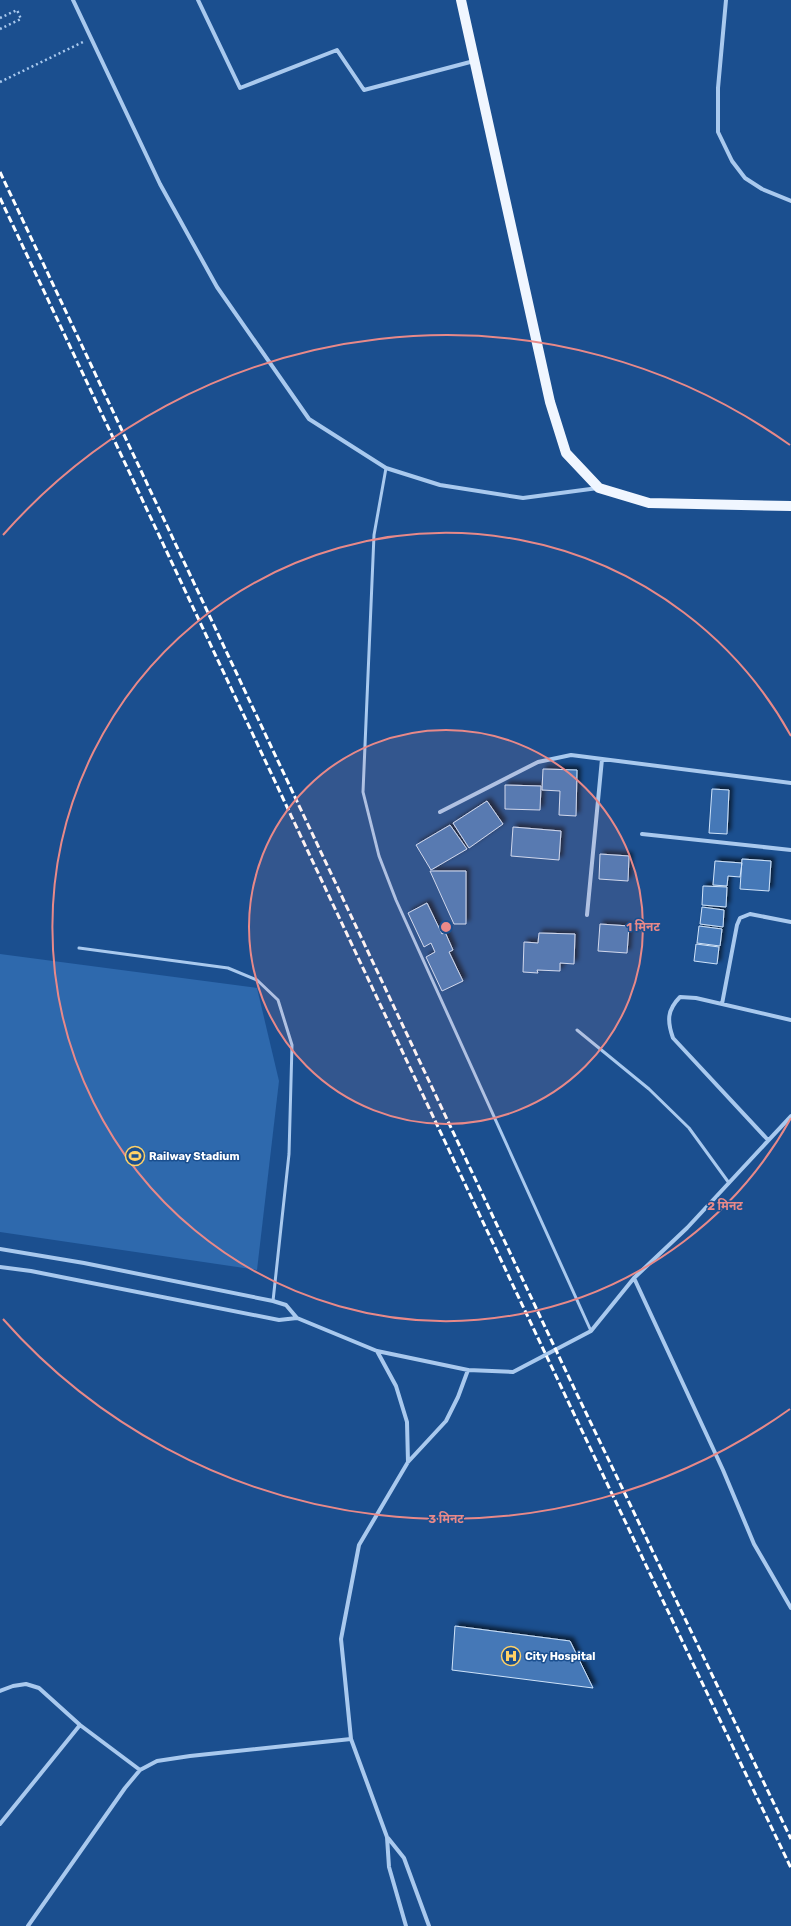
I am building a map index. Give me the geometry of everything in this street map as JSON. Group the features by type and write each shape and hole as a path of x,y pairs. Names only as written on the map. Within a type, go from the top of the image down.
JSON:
{"main road":[{"path":"461,0 550,402 566,452 599,488 649,503 791,506"}],"street":[{"path":"73,0 160,184 217,286 309,418 386,468 440,485 523,498 599,488"},
{"path":"198,0 240,88 337,50 364,90 474,61"},
{"path":"726,0 718,88 718,132 732,161 745,178 762,189 791,201"},
{"path":"440,812 538,762 571,755 791,783"},
{"path":"587,915 602,759"},
{"path":"642,834 791,850"},
{"path":"722,1004 737,925 740,918 750,914 791,922"},
{"path":"768,1140 673,1038 668,1026 671,1006 680,997 696,998 791,1020"},
{"path":"0,1249 84,1263 273,1301 286,1305 297,1318 377,1351 468,1370 513,1372 591,1331 634,1278 687,1228 791,1116"},
{"path":"0,1267 31,1271 279,1320 297,1318"},
{"path":"634,1278 724,1470 754,1544 791,1608"},
{"path":"377,1351 396,1386 407,1422 408,1462"},
{"path":"429,1926 404,1858 388,1837 351,1739 341,1639 359,1545 408,1462 446,1421 458,1397 468,1370"},
{"path":"0,1692 13,1686 26,1684 39,1688 80,1725 140,1770"},
{"path":"0,1824 80,1725"},
{"path":"28,1926 125,1788 140,1770 157,1761 190,1756 351,1739"},
{"path":"388,1837 389,1867 406,1926"}],"lane":[{"path":"386,468 374,535 366,710 364,799 379,856 396,900 591,1331"},
{"path":"80,948 228,968 257,980 278,1000 292,1045 290,1154 273,1301"},
{"path":"577,1030 649,1089 689,1128 729,1182"}],"path":[{"path":"0,18 17,10 21,20 0,29"},
{"path":"0,82 91,38"}],"shaded area":[{"name":"Railway Stadium","path":"0,954 257,988 279,1081 257,1270 0,1232"}],"building":[{"path":"543,769 577,770 576,816 559,815 560,791 542,790"},
{"path":"505,785 541,786 540,810 505,809"},
{"path":"712,789 729,790 727,834 709,833"},
{"path":"487,801 503,824 469,848 453,823"},
{"path":"450,825 467,849 431,870 416,845"},
{"path":"513,827 561,831 559,860 511,856"},
{"path":"600,854 629,856 628,881 599,879"},
{"path":"742,859 771,861 769,891 740,889"},
{"path":"715,861 742,863 740,877 728,876 727,886 713,885"},
{"path":"430,871 466,871 466,924 454,924"},
{"path":"703,886 727,887 726,907 702,905"},
{"path":"427,903 442,934 445,932 453,950 449,952 463,981 442,991 426,957 435,952 431,943 424,947 408,913"},
{"path":"702,907 724,910 723,927 700,924"},
{"path":"600,924 629,926 627,953 598,951"},
{"path":"699,926 722,929 720,946 697,943"},
{"path":"539,933 575,934 574,964 560,963 560,971 537,970 538,973 523,972 524,942 538,943"},
{"path":"696,944 719,947 717,964 694,961"},
{"path":"455,1626 570,1641 593,1688 452,1670"}],"railway":[{"path":"0,172 563,1365 791,1839"},
{"path":"0,198 493,1243 791,1868"}],"place":[{"name":"Railway Stadium","path":"135,1156"},
{"name":"City Hospital","path":"511,1656"}]}
